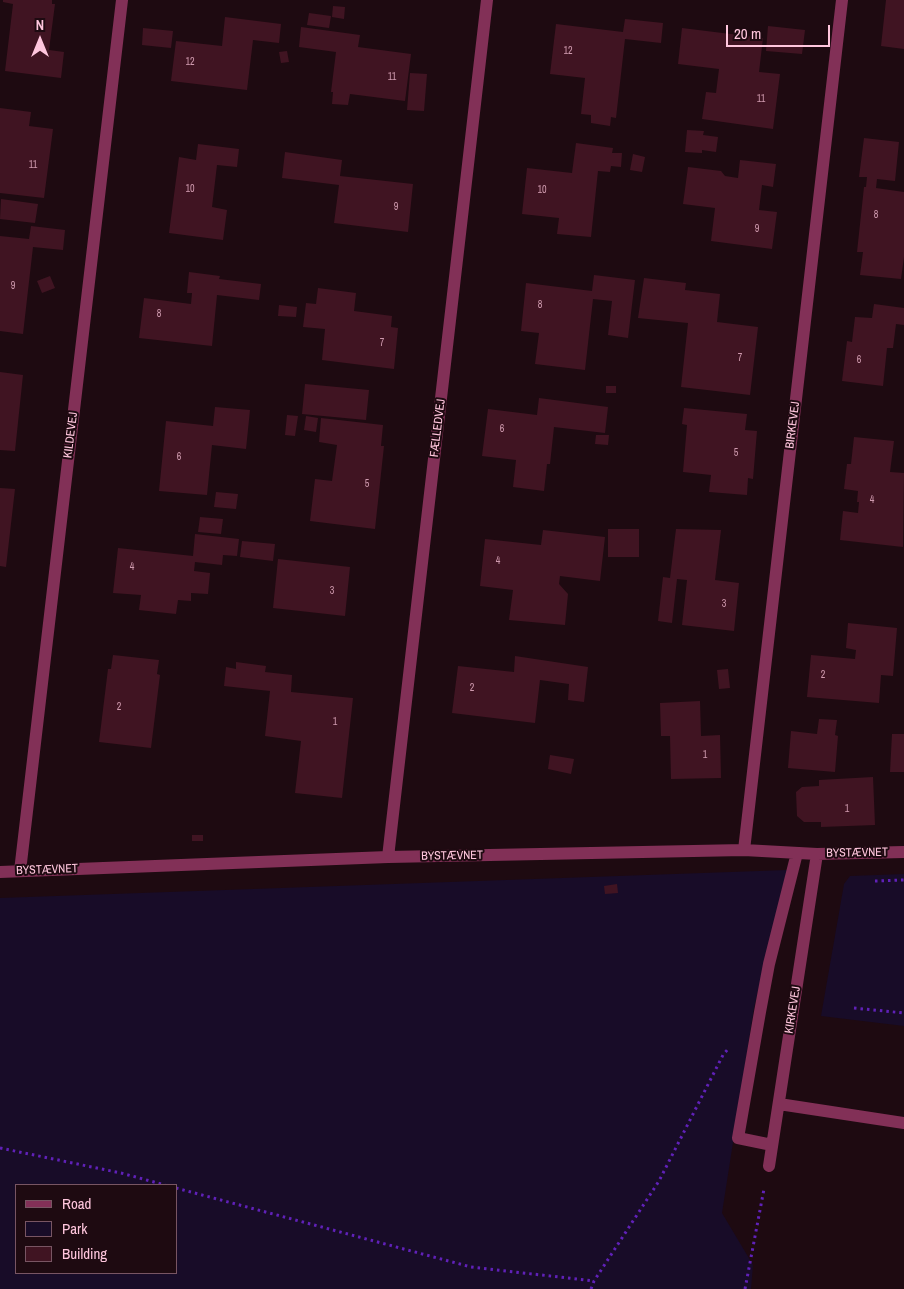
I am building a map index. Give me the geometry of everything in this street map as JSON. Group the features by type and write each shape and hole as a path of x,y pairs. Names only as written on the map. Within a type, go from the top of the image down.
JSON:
{"street":[{"name":"KILDEVEJ","path":"20,871 122,0"},
{"name":"FÆLLEDVEJ","path":"388,857 487,0"},
{"name":"BIRKEVEJ","path":"744,850 842,0"},
{"name":"BYSTÆVNET","path":"0,872 388,857 744,850 818,854 904,852"},
{"path":"772,1145 738,1138 767,974 797,853"},
{"name":"KIRKEVEJ","path":"769,1166 818,854"},
{"path":"779,1104 904,1123"}],"path":[{"path":"875,881 904,880"},
{"path":"854,1008 904,1013"},
{"path":"591,1289 594,1281 660,1181 723,1055 729,1048"},
{"path":"0,1148 161,1184"},
{"path":"745,1289 769,1166"},
{"path":"178,1189 470,1267 594,1281"}],"green space":[{"path":"787,870 754,1008 722,1213 753,1265 751,1289 0,1289 0,898"},
{"path":"904,874 904,1026 821,1016 844,884 850,876"}],"building":[{"path":"3,0 52,0 52,4 55,4 49,50 64,52 61,78 5,71 13,4 3,2"},
{"path":"886,0 904,0 904,49 881,46"},
{"path":"333,6 345,7 344,19 332,17"},
{"path":"309,13 331,16 329,28 307,25"},
{"path":"225,17 281,24 279,43 253,40 247,90 171,81 176,41 222,46"},
{"path":"625,19 663,23 661,43 625,39 616,118 611,117 610,126 591,123 591,115 581,114 585,78 550,74 556,24 623,32"},
{"path":"768,26 805,30 802,54 766,51"},
{"path":"301,27 360,35 358,47 411,54 405,101 350,94 348,105 332,104 333,92 331,92 336,52 299,47"},
{"path":"143,28 173,31 171,48 142,45"},
{"path":"682,28 763,38 759,72 780,74 773,129 702,119 706,92 716,93 719,69 678,64"},
{"path":"287,51 289,62 281,63 279,52"},
{"path":"410,73 427,74 424,111 407,110"},
{"path":"0,108 31,112 29,126 53,129 44,198 0,193"},
{"path":"687,130 704,131 703,135 718,137 716,152 702,150 702,153 685,152"},
{"path":"864,138 899,142 895,181 877,179 876,188 904,192 904,257 901,279 860,275 863,252 857,252 864,187 866,187 867,177 859,177"},
{"path":"576,143 613,148 612,153 622,153 621,167 611,166 610,172 598,171 591,237 557,234 559,218 522,214 527,168 572,173"},
{"path":"198,144 239,149 237,167 217,165 212,207 227,210 223,240 169,233 179,157 196,160"},
{"path":"285,152 342,160 340,176 413,184 408,232 334,223 339,185 282,178"},
{"path":"633,154 645,157 642,172 630,170"},
{"path":"740,160 776,164 773,187 762,185 759,210 777,212 772,249 711,241 715,208 683,204 688,167 721,171 725,176 738,178"},
{"path":"1,199 38,204 35,223 0,219"},
{"path":"31,226 65,230 63,250 33,247 23,334 0,331 0,236 29,239"},
{"path":"189,272 220,276 219,279 261,284 259,300 217,295 212,346 139,338 144,298 191,304 192,293 187,293"},
{"path":"594,275 635,280 628,338 608,335 612,301 593,299 585,370 535,364 539,333 521,331 526,283 592,291"},
{"path":"50,276 55,288 42,293 37,281"},
{"path":"644,278 686,283 685,290 720,294 717,322 758,327 750,395 681,387 688,323 638,318"},
{"path":"318,288 356,293 354,311 392,316 391,327 398,328 394,369 322,360 325,329 303,327 306,303 316,304"},
{"path":"874,304 904,308 904,325 896,324 893,348 887,348 883,386 842,381 847,341 852,342 855,317 872,318"},
{"path":"279,305 297,307 296,317 278,316"},
{"path":"0,372 23,375 15,451 0,450"},
{"path":"305,384 369,390 366,420 302,414"},
{"path":"606,386 616,386 616,393 606,393"},
{"path":"539,398 608,407 605,433 554,427 550,464 547,464 544,491 513,487 516,460 482,456 488,409 537,415"},
{"path":"215,407 250,410 246,449 212,445 207,495 159,491 166,421 213,426"},
{"path":"684,408 747,414 745,430 757,431 753,479 748,478 747,495 709,492 711,475 683,472 687,425 682,424"},
{"path":"287,415 298,416 295,436 285,435"},
{"path":"306,416 318,418 316,432 304,430"},
{"path":"321,418 383,425 381,446 384,446 375,529 310,521 315,479 332,481 337,445 319,442"},
{"path":"596,435 609,435 608,445 595,444"},
{"path":"854,437 894,441 890,472 904,473 903,547 840,540 843,511 858,513 858,491 844,489 847,464 851,464"},
{"path":"0,488 15,489 6,567 0,566"},
{"path":"216,492 238,494 236,509 214,507"},
{"path":"200,517 223,519 221,534 198,532"},
{"path":"608,529 639,529 639,557 608,557"},
{"path":"676,529 721,530 715,580 739,583 734,631 682,625 687,580 677,579 672,623 658,621 663,577 670,578"},
{"path":"543,530 605,537 600,581 560,576 559,584 568,594 565,625 509,620 513,590 480,586 485,539 541,545"},
{"path":"195,534 239,539 237,556 223,555 222,565 195,562 194,571 210,573 208,594 191,593 191,601 178,600 176,614 139,610 141,595 113,593 118,548 193,556"},
{"path":"242,541 275,544 273,561 240,557"},
{"path":"278,559 350,567 345,616 273,608"},
{"path":"848,623 897,628 893,676 881,675 879,703 807,697 811,655 855,659 856,650 846,648"},
{"path":"113,655 159,660 157,674 160,675 151,748 99,742 108,669 111,669"},
{"path":"515,656 588,667 584,702 568,700 569,684 540,680 535,723 452,713 458,666 514,672"},
{"path":"236,662 266,666 265,672 292,675 291,692 353,698 342,798 295,793 301,741 265,736 270,691 224,686 226,667 236,669"},
{"path":"728,669 730,688 719,689 717,670"},
{"path":"700,701 701,736 720,735 721,778 671,779 670,736 661,736 660,703"},
{"path":"819,719 837,720 835,735 838,736 835,772 788,768 791,731 817,734"},
{"path":"892,734 904,734 904,772 890,772"},
{"path":"550,755 574,759 571,774 548,769"},
{"path":"873,777 875,825 821,827 821,822 804,822 797,816 796,792 802,787 819,786 819,780"},
{"path":"192,835 203,835 203,841 192,841"},
{"path":"617,884 618,893 605,894 604,886"}]}
